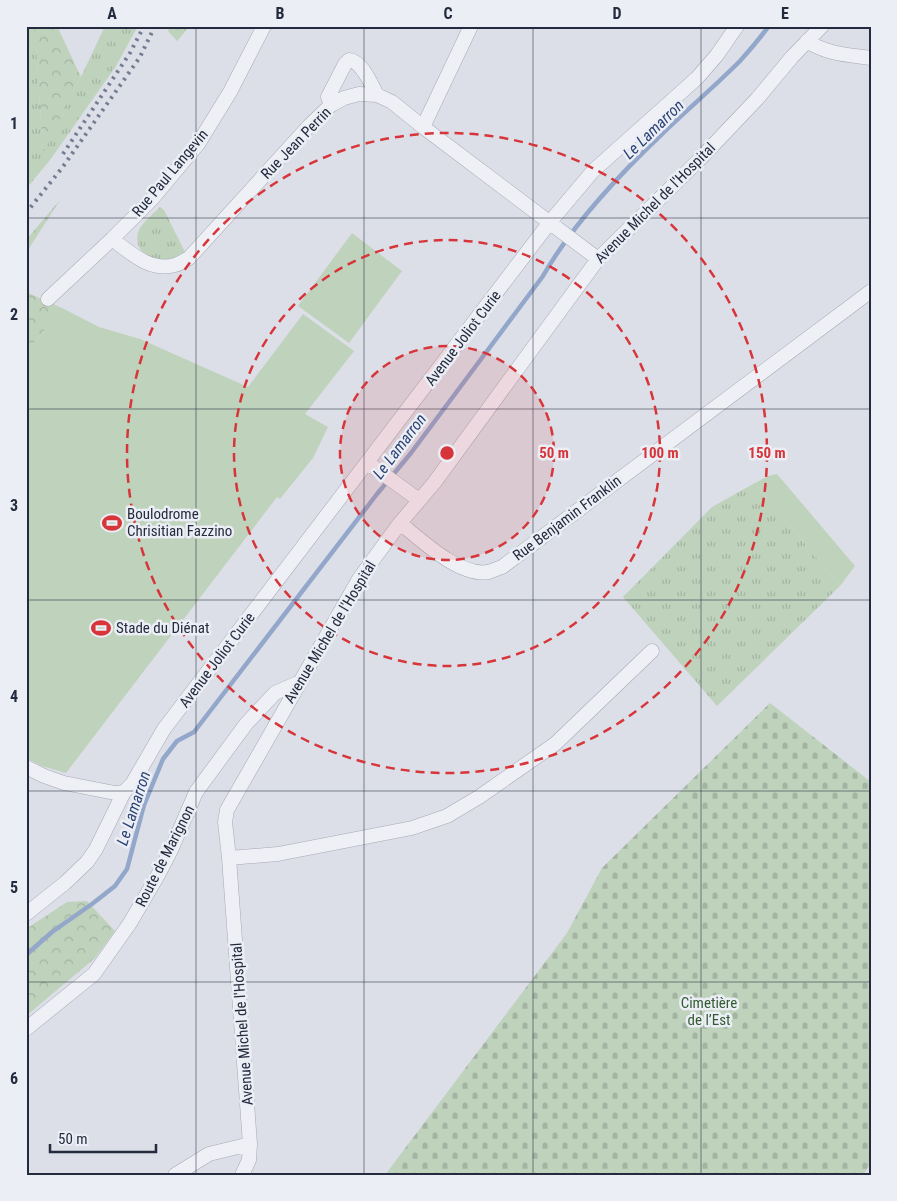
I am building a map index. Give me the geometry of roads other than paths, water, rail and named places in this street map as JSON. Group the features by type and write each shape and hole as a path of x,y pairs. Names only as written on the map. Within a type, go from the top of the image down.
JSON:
{"street":[{"name":"Rue Paul Langevin","path":"48,299 152,199 198,144 230,92 264,26"},
{"path":"423,127 471,26"},
{"name":"Avenue Joliot Curie","path":"26,914 65,883 87,862 96,850 124,792 132,784 164,729 550,222 593,171 697,78 717,55 737,26"},
{"name":"Avenue Michel de l'Hospital","path":"242,1175 248,1160 250,1144 225,822 227,810 359,579 400,523 440,475 598,259 699,160 822,26"},
{"path":"808,41 828,52 871,58"},
{"path":"332,105 328,97 345,64 349,60 354,61 359,65 377,95 392,102 598,259"},
{"name":"Rue Jean Perrin","path":"112,239 147,264 160,268 176,265 189,258 303,133 332,105 344,98 360,94 377,95"},
{"name":"Rue Benjamin Franklin","path":"400,523 446,560 468,570 487,573 502,567 871,291"},
{"path":"368,463 420,500"},
{"path":"229,858 278,854 403,830 447,816 479,797 554,744 652,651"},
{"name":"Route de Marignon","path":"26,1029 94,974 130,923 158,875 196,792 246,724 275,693 300,682"},
{"path":"26,767 64,783 115,793 124,792"},
{"path":"175,1175 209,1154 250,1144"}],"waterway":[{"name":"Le Lamarron","path":"26,955 52,932 115,886 127,869 144,805 163,759 177,741 194,732 377,494 411,453 543,276 582,219 646,149 740,61 769,26"}],"railway":[{"path":"63,154 130,53 144,26"},
{"path":"26,213 62,168 140,57 155,26"}],"place":[{"name":"Boulodrome Chrisitian Fazzino","path":"112,523"},
{"name":"Stade du Diénat","path":"101,628"}],"park label":[{"name":"Cimetière de l’Est","path":"709,1012"}]}
